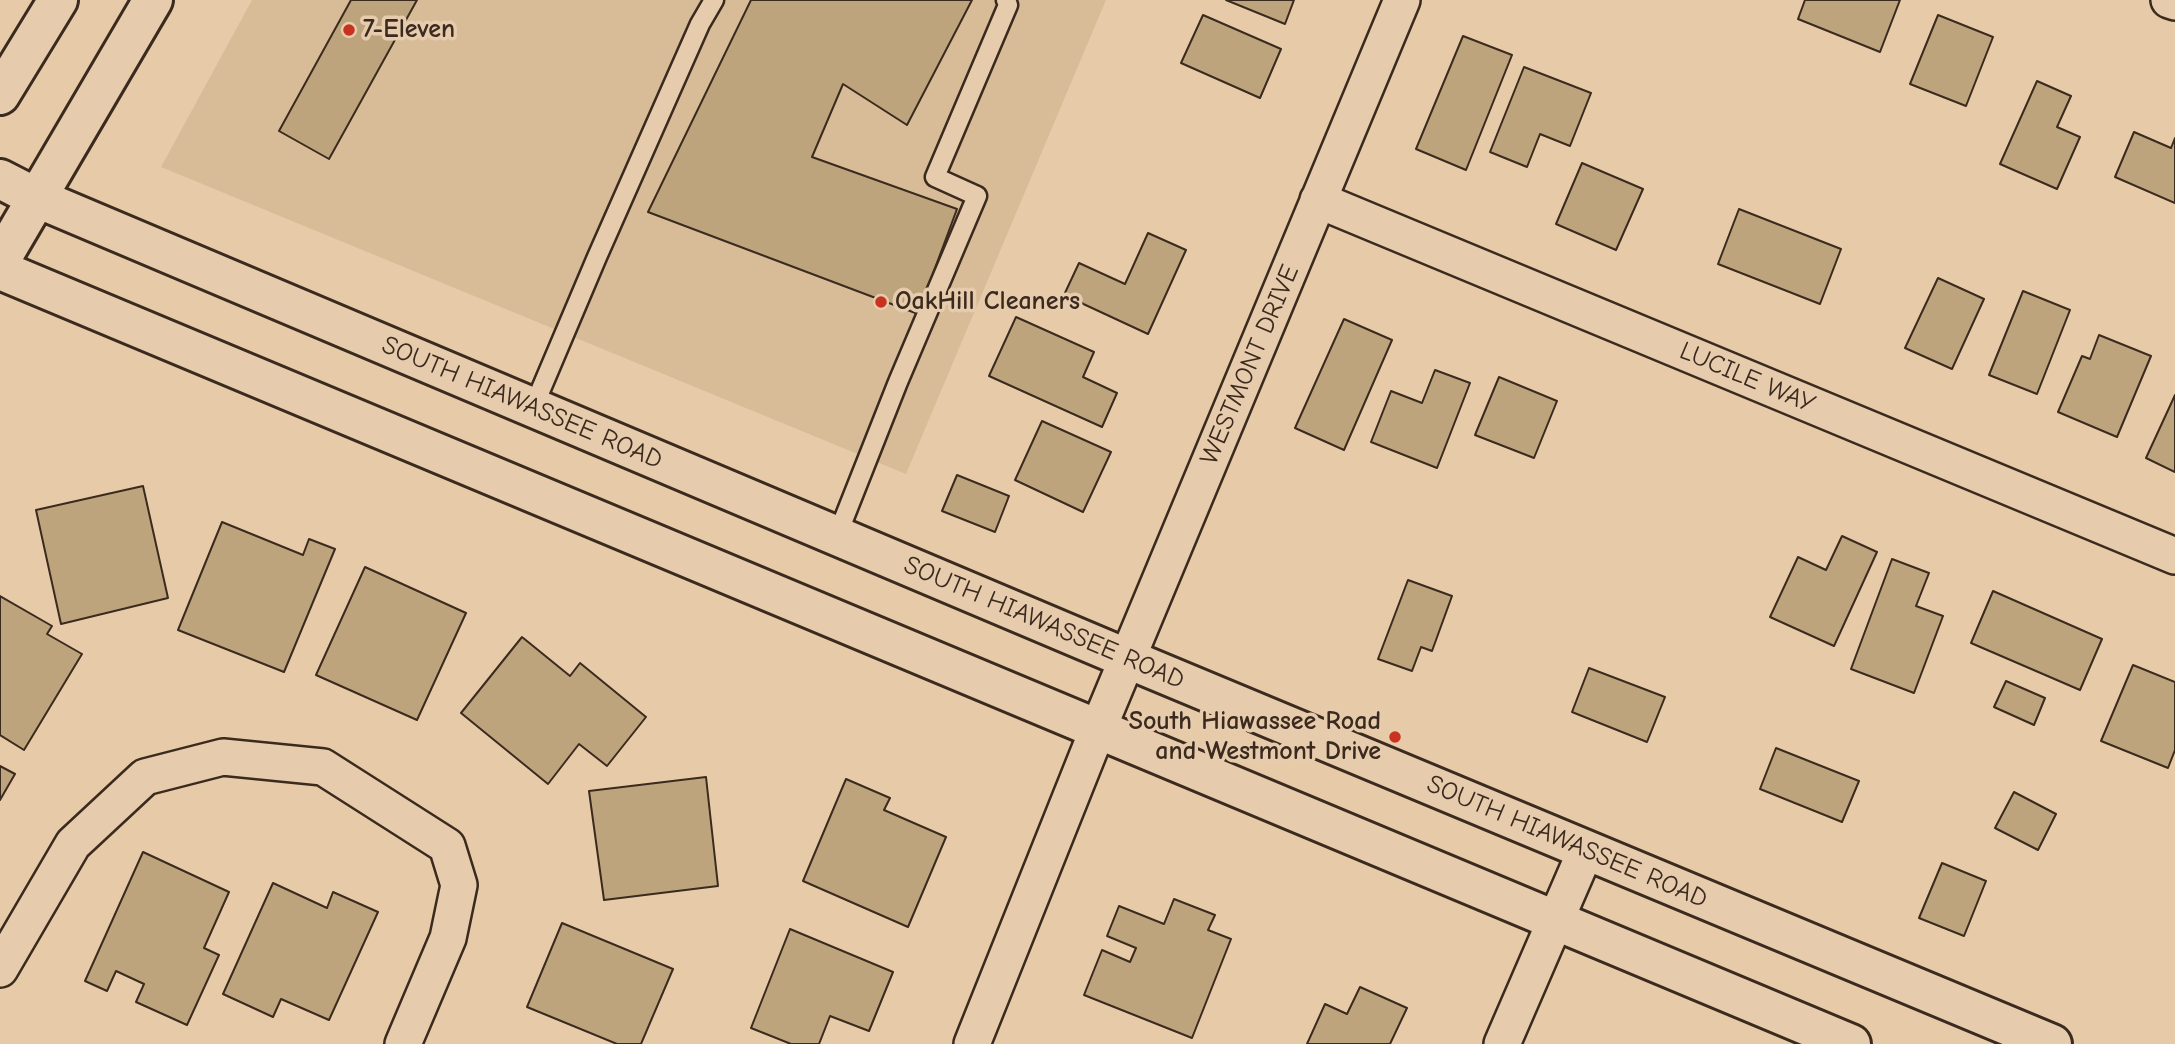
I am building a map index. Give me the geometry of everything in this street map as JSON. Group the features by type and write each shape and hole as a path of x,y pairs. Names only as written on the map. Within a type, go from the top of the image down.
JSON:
{"street":[{"path":"0,95 58,0"},
{"path":"0,261 153,0"},
{"name":"WESTMONT DRIVE","path":"972,1044 1098,729 1402,0"},
{"path":"2169,0 2175,2"},
{"name":"SOUTH HIAWASSEE ROAD","path":"0,179 37,198 1128,659 2052,1044"},
{"name":"LUCILE WAY","path":"1318,200 2175,556"},
{"path":"0,270 1851,1044"},
{"path":"0,969 73,844 145,777 223,757 323,767 447,846 459,885 448,938 404,1044"},
{"path":"1502,1044 1586,850"}],"lane":[{"path":"533,408 668,97 714,0"},
{"path":"837,536 898,382 977,197 935,177 1008,5 1006,0"}],"shaded area":[{"path":"252,0 1106,0 906,474 161,167"}],"building":[{"path":"351,0 417,0 329,159 279,131"},
{"path":"751,0 972,0 907,125 843,84 812,157 957,209 918,314 648,212"},
{"path":"1226,0 1294,0 1285,24"},
{"path":"1805,0 1900,0 1880,52 1798,19"},
{"path":"1203,15 1281,49 1260,98 1181,63"},
{"path":"1938,15 1993,37 1966,106 1910,84"},
{"path":"1463,36 1512,55 1466,170 1416,149"},
{"path":"1524,67 1591,93 1570,146 1540,134 1527,167 1490,152"},
{"path":"2037,81 2071,96 2057,127 2080,137 2057,189 2000,164"},
{"path":"2134,132 2171,148 2175,138 2175,203 2115,177"},
{"path":"1582,163 1643,189 1616,250 1556,224"},
{"path":"1739,209 1841,249 1820,304 1718,264"},
{"path":"1148,233 1186,250 1148,334 1064,295 1079,263 1125,284"},
{"path":"1938,278 1984,299 1952,369 1905,348"},
{"path":"2023,291 2070,310 2037,394 1989,375"},
{"path":"1016,317 1094,352 1083,377 1117,393 1102,427 989,376"},
{"path":"1344,319 1392,340 1344,450 1295,428"},
{"path":"2099,335 2151,356 2117,437 2058,412 2082,356 2090,359"},
{"path":"1435,370 1470,383 1437,468 1371,442 1391,391 1422,403"},
{"path":"1499,377 1557,401 1534,458 1475,435"},
{"path":"2175,395 2175,472 2146,458"},
{"path":"1042,421 1111,452 1083,512 1015,480"},
{"path":"957,475 1009,496 995,532 942,511"},
{"path":"143,486 168,598 61,624 36,510"},
{"path":"222,522 303,555 309,539 335,549 284,672 178,630"},
{"path":"1842,536 1877,552 1834,646 1770,617 1798,557 1826,570"},
{"path":"1892,559 1929,573 1916,606 1943,616 1914,693 1851,669"},
{"path":"365,567 466,613 417,720 316,675"},
{"path":"1408,580 1452,596 1432,651 1421,647 1412,671 1378,659"},
{"path":"1993,591 2102,639 2080,690 1971,643"},
{"path":"0,596 52,626 47,634 82,654 24,750 0,735"},
{"path":"522,637 570,676 580,663 646,717 607,766 579,744 548,784 461,713"},
{"path":"2133,665 2175,682 2175,750 2168,768 2101,741"},
{"path":"1589,668 1665,697 1647,742 1572,712"},
{"path":"2006,681 2045,698 2034,725 1994,707"},
{"path":"1776,748 1859,781 1842,822 1760,789"},
{"path":"0,766 15,774 0,800"},
{"path":"706,777 718,886 604,900 589,791"},
{"path":"846,779 890,798 884,810 946,837 908,927 803,881"},
{"path":"2014,792 2056,814 2038,850 1995,828"},
{"path":"143,852 229,892 204,948 219,955 187,1025 136,1002 144,984 116,971 107,991 85,981"},
{"path":"1942,863 1986,881 1964,936 1919,918"},
{"path":"273,883 327,908 333,892 378,912 329,1020 281,999 273,1017 223,994"},
{"path":"1174,899 1215,915 1208,930 1231,939 1192,1038 1084,995 1102,950 1130,962 1136,948 1107,936 1119,906 1164,924"},
{"path":"562,923 673,969 641,1044 617,1044 527,1007"},
{"path":"790,929 893,972 869,1031 830,1016 819,1044 791,1044 751,1028"},
{"path":"1360,987 1407,1008 1390,1044 1307,1044 1325,1004 1347,1014"}],"place":[{"name":"7-Eleven","path":"349,30"},
{"name":"OakHill Cleaners","path":"881,302"},
{"name":"South Hiawassee Road and Westmont Drive","path":"1395,737"}]}
